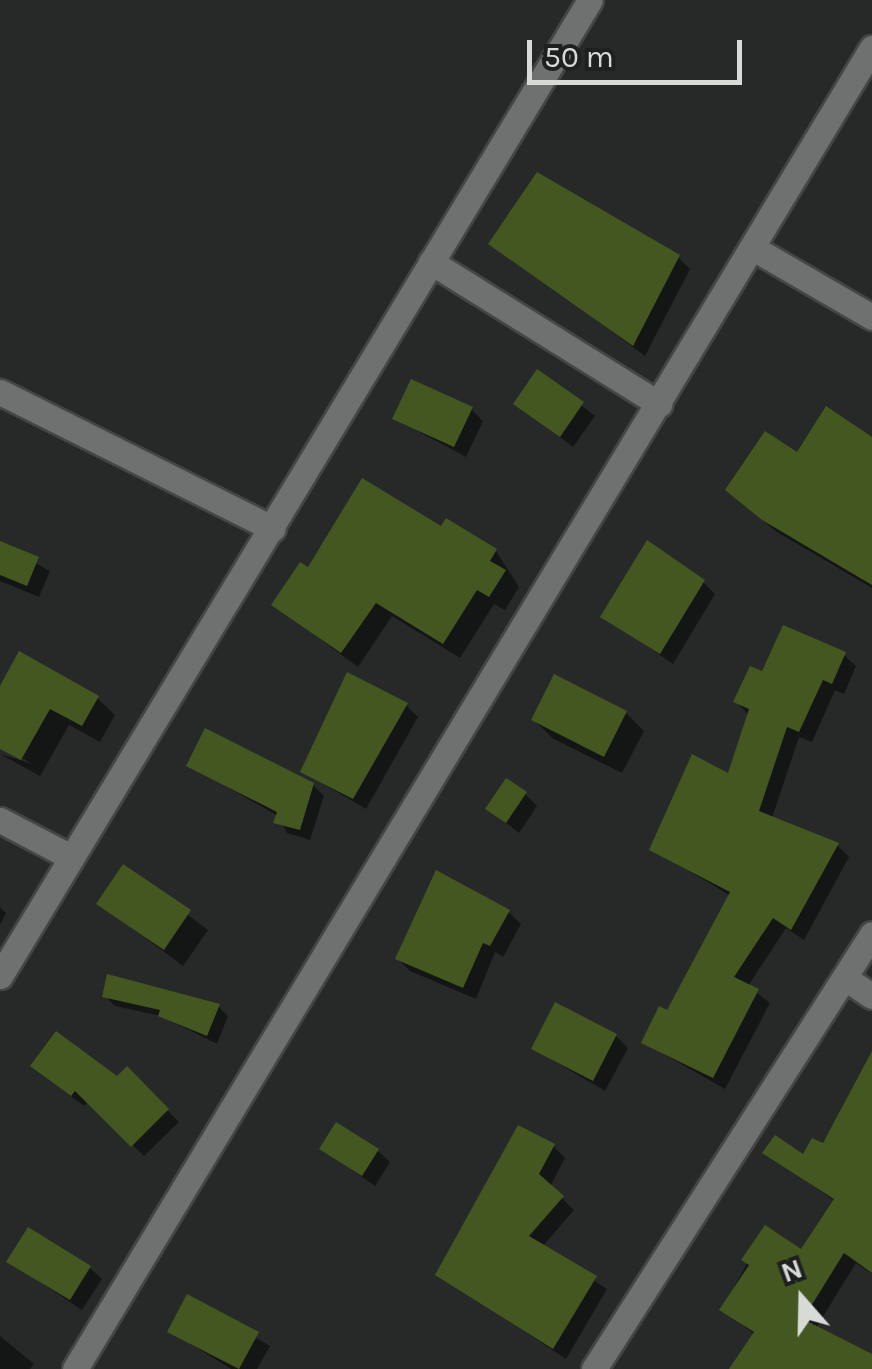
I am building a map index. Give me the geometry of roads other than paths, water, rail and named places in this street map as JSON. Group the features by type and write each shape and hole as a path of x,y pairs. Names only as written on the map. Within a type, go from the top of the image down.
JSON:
{"street":[{"path":"0,976 68,856 273,530 590,0"},
{"path":"75,1369 872,48"},
{"path":"753,248 872,317"},
{"path":"431,262 660,404"},
{"path":"0,392 273,530"},
{"path":"0,820 68,856"},
{"path":"594,1369 872,934"},
{"path":"845,978 872,996"}]}
